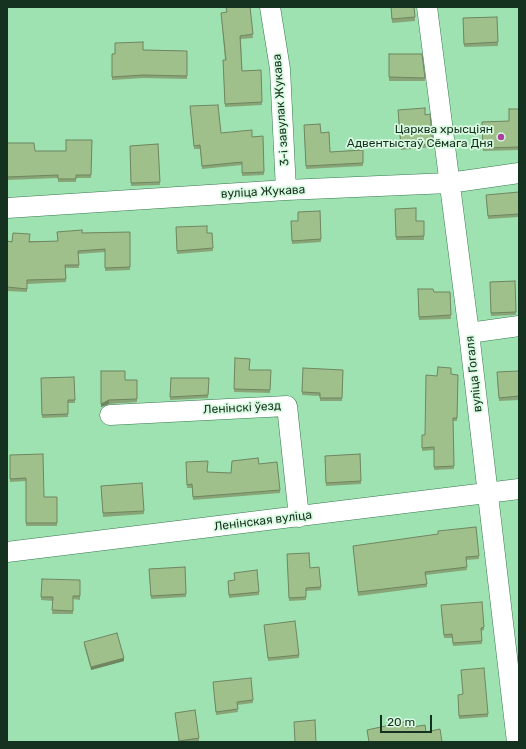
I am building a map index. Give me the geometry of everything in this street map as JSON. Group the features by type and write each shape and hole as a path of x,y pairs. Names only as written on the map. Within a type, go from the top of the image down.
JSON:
{"street":[{"name":"3-і завулак Жукава","path":"270,7 280,69 286,190"},
{"name":"вуліца Гогаля","path":"427,7 469,333 517,742"},
{"name":"вуліца Жукава","path":"7,208 286,190 449,184 519,174"},
{"path":"469,333 519,326"},
{"name":"Ленінскі ўезд","path":"110,415 287,406 299,517"},
{"name":"Ленінская вуліца","path":"7,552 519,489"}],"building":[{"path":"226,7 250,7 253,34 240,36 242,71 261,70 262,102 225,104 223,60 226,60 221,13 227,12"},
{"path":"391,7 414,7 415,17 392,19"},
{"path":"497,17 498,42 464,44 463,18"},
{"path":"143,42 143,50 187,51 187,76 143,75 112,77 112,54 115,54 115,43"},
{"path":"389,54 422,54 425,78 389,77"},
{"path":"218,105 221,133 252,130 252,137 263,136 264,172 242,173 242,162 202,166 200,145 194,146 190,106"},
{"path":"425,108 425,115 430,114 433,144 401,147 398,110"},
{"name":"Царква хрысціян Адвентыстаў Сёмага Дня","path":"509,109 519,109 519,147 483,148 482,122 509,121"},
{"path":"320,124 321,133 329,132 330,152 363,150 363,163 306,166 304,125"},
{"path":"66,140 92,140 91,175 76,175 76,179 58,179 58,175 7,177 7,143 34,143 35,151 66,151"},
{"path":"158,144 160,182 131,183 130,146"},
{"path":"519,192 519,214 488,216 486,195"},
{"path":"416,208 416,221 424,221 424,236 396,237 395,209"},
{"path":"320,211 321,239 292,241 291,221 298,221 298,212"},
{"path":"207,226 207,233 212,233 213,248 177,251 176,227"},
{"path":"82,230 82,233 130,232 130,267 105,268 105,249 78,251 79,265 65,265 66,279 27,280 27,289 7,287 7,241 12,242 13,233 30,234 29,242 58,241 57,232"},
{"path":"515,281 516,312 491,313 490,282"},
{"path":"418,289 433,289 434,292 450,292 451,315 419,317"},
{"path":"235,358 250,359 249,370 271,370 270,390 234,389"},
{"path":"438,367 451,368 451,374 458,375 457,418 453,418 454,466 434,467 434,447 422,448 422,435 425,435 426,375 437,376"},
{"path":"303,368 343,370 342,398 320,398 320,393 302,392"},
{"path":"101,371 125,371 125,380 137,380 137,399 109,400 101,404"},
{"path":"519,371 519,396 499,398 497,372"},
{"path":"74,377 75,400 68,400 68,414 42,415 41,378"},
{"path":"171,378 209,378 208,395 170,397"},
{"path":"43,454 44,497 57,497 57,523 26,523 26,478 10,479 10,455"},
{"path":"360,454 361,481 326,483 325,456"},
{"path":"258,458 259,464 277,462 280,490 193,497 192,484 187,485 186,462 208,461 207,472 231,473 232,461"},
{"path":"142,483 144,511 103,513 101,486"},
{"path":"476,527 479,556 466,557 467,567 425,572 427,584 358,592 353,546 438,534 438,531"},
{"path":"309,553 310,568 319,567 321,587 306,588 306,597 289,598 287,554"},
{"path":"185,567 186,594 151,596 149,569"},
{"path":"257,570 259,592 229,595 228,581 235,580 234,573"},
{"path":"42,579 80,580 80,596 73,596 73,611 52,610 53,597 41,597"},
{"path":"482,602 484,627 481,628 482,641 453,643 452,634 444,635 441,605"},
{"path":"295,621 299,655 268,658 264,625"},
{"path":"117,633 124,658 91,667 84,642"},
{"path":"484,668 488,714 459,716 458,695 463,694 461,670"},
{"path":"251,678 253,700 237,702 238,709 216,712 213,682"},
{"path":"195,710 199,738 179,741 175,713"},
{"path":"315,720 316,742 295,742 294,722"},
{"path":"404,722 406,728 425,725 426,732 440,729 442,742 369,742 367,730"}],"place":[{"name":"Царква хрысціян Адвентыстаў Сёмага Дня","path":"501,137"}]}
